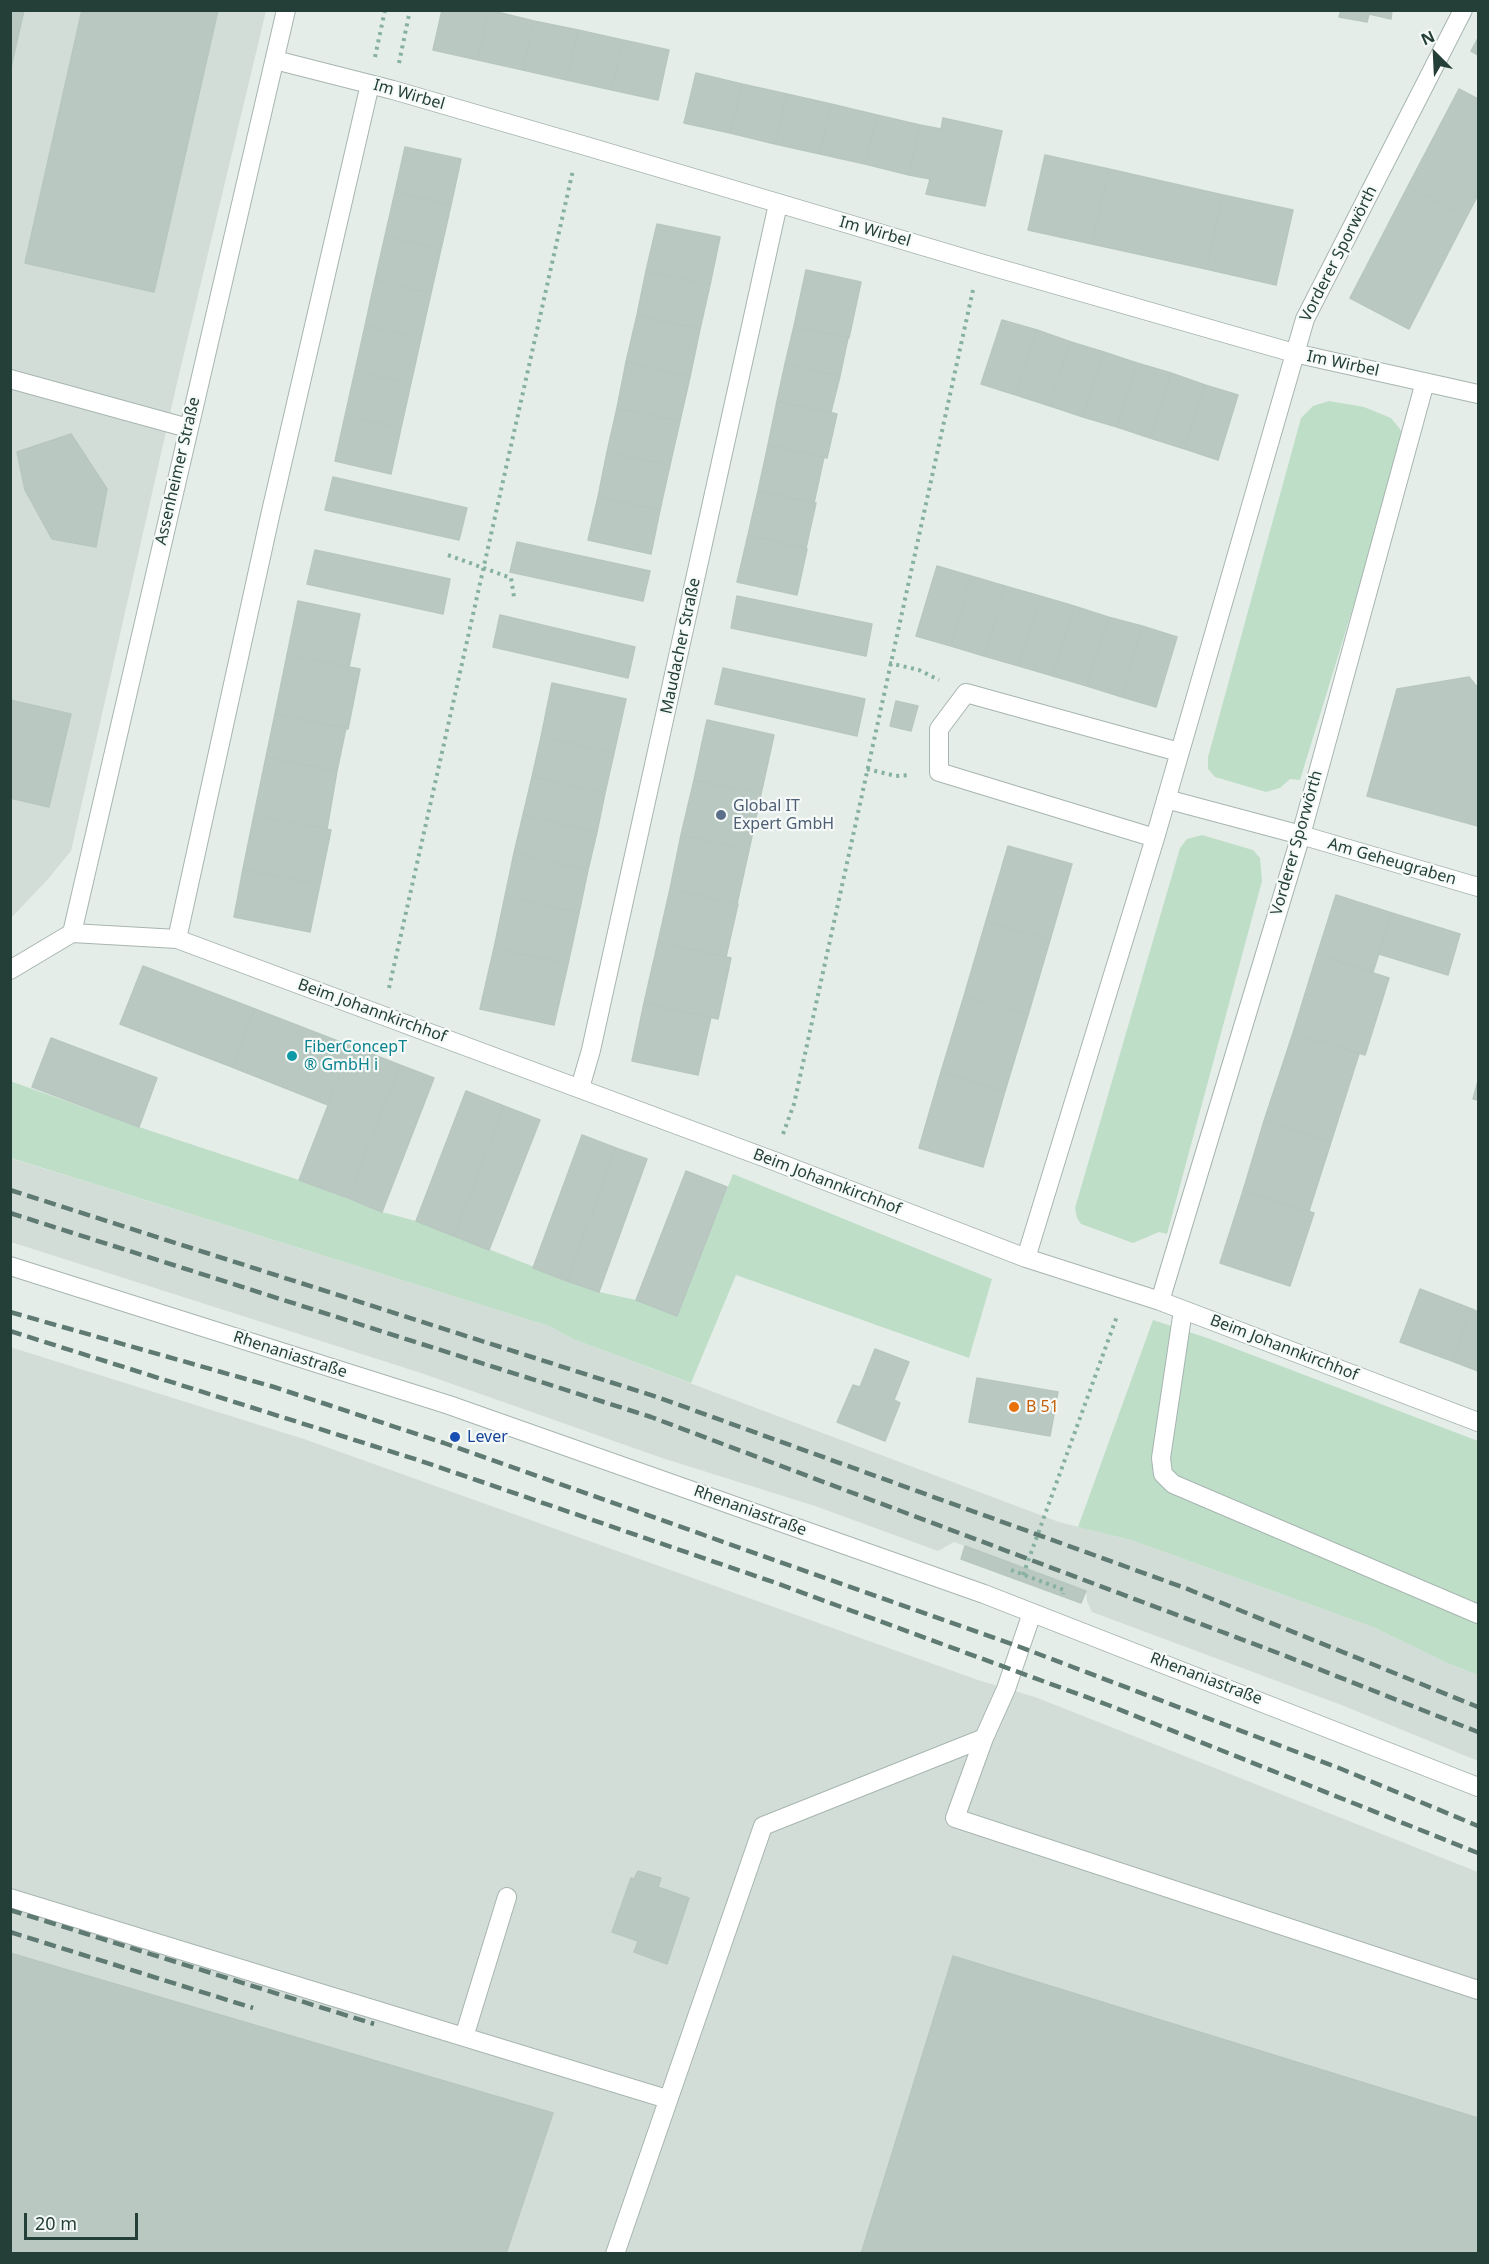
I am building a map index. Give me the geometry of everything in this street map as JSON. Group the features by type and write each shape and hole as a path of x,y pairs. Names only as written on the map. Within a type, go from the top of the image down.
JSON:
{"street":[{"name":"Assenheimer Straße","path":"72,933 286,10"},
{"name":"Vorderer Sporwörth","path":"1026,1258 1155,838 1305,320 1463,10"},
{"name":"Im Wirbel","path":"275,60 393,90 1294,353 1479,394"},
{"path":"177,939 270,516 370,84"},
{"name":"Maudacher Straße","path":"580,1088 599,1015 778,204"},
{"path":"10,379 188,428"},
{"name":"Vorderer Sporwörth","path":"1160,1301 1301,835 1425,382"},
{"path":"1155,838 939,772 939,729 966,693 1179,752"},
{"name":"Am Geheugraben","path":"1166,799 1301,835 1479,887"},
{"path":"10,970 72,933"},
{"name":"Beim Johannkirchhof","path":"72,933 177,939 580,1088 1026,1258 1160,1301 1479,1422"},
{"name":"Rhenaniastraße","path":"10,1266 448,1406 972,1590 1479,1787"},
{"path":"1183,1310 1161,1458 1163,1474 1173,1484 1479,1614"},
{"path":"1032,1613 1006,1689 984,1738 955,1818 1479,1990"},
{"path":"615,2253 763,1826 984,1738"},
{"path":"464,2037 507,1897"},
{"path":"10,1898 667,2099"}],"path":[{"path":"370,84 385,10"},
{"path":"393,90 410,10"},
{"path":"383,1015 579,144"},
{"path":"794,1104 970,302"},
{"path":"448,555 511,578 514,597"},
{"path":"889,663 919,670"},
{"path":"867,769 896,776"},
{"path":"1064,1590 1023,1575 1127,1290"}],"shaded area":[{"path":"11,11 266,11 177,383 71,851 11,918"},
{"path":"10,1158 549,1326 573,1339 1059,1522 1131,1540 1373,1627 1447,1663 1478,1675 1478,1761 1344,1706 1092,1612 1086,1591 954,1542 938,1551 815,1506 662,1458 421,1373 11,1242"},
{"path":"10,1347 304,1439 978,1680 1035,1697 1478,1872 1478,2253 11,2253"}],"green space":[{"path":"1329,401 1364,407 1391,418 1400,429 1404,441 1300,780 1290,779 1280,788 1266,792 1215,777 1208,769 1208,757 1301,418 1313,406"},
{"path":"1202,835 1253,850 1260,858 1262,881 1167,1234 1159,1232 1133,1243 1081,1224 1075,1208 1180,848 1187,839"},
{"path":"10,1081 299,1180 382,1212 416,1221 599,1292 636,1300 677,1315 733,1174 992,1279 969,1358 736,1275 691,1383 573,1339 549,1326 11,1158"},
{"path":"1153,1320 1210,1339 1478,1441 1478,1675 1447,1663 1373,1627 1131,1540 1078,1527"}],"building":[{"path":"10,10 24,10 10,72"},
{"path":"82,10 218,10 154,292 25,263"},
{"path":"442,10 489,10 478,60 433,50"},
{"path":"489,10 534,21 523,70 478,60"},
{"path":"1341,10 1392,10 1391,19 1369,14 1367,22 1339,17"},
{"path":"534,21 578,30 567,80 523,70"},
{"path":"578,30 623,40 612,90 567,80"},
{"path":"1478,38 1478,55 1471,51"},
{"path":"623,40 669,50 658,100 612,90"},
{"path":"696,73 742,84 730,133 684,123"},
{"path":"742,84 787,94 775,144 730,133"},
{"path":"1459,89 1478,99 1478,195 1467,216 1408,186"},
{"path":"787,94 831,104 820,154 775,144"},
{"path":"831,104 877,115 865,164 820,154"},
{"path":"877,115 920,125 909,175 865,164"},
{"path":"943,118 1002,131 985,206 926,194 930,179 909,175 920,125 941,129"},
{"path":"405,147 461,159 451,205 395,192"},
{"path":"1045,155 1109,169 1092,244 1028,230"},
{"path":"1109,169 1223,195 1206,269 1092,244"},
{"path":"1408,186 1467,216 1409,329 1350,298"},
{"path":"395,192 451,205 441,249 385,236"},
{"path":"1223,195 1293,210 1276,285 1206,269"},
{"path":"657,224 720,237 710,285 646,271"},
{"path":"385,236 441,249 431,293 375,280"},
{"path":"806,270 861,282 849,338 794,326"},
{"path":"646,271 710,285 700,329 637,315"},
{"path":"375,280 431,293 421,338 365,326"},
{"path":"637,315 700,329 690,377 626,362"},
{"path":"1002,320 1037,330 1016,395 981,384"},
{"path":"365,326 421,338 411,383 355,371"},
{"path":"794,326 848,338 840,376 785,364"},
{"path":"1037,330 1071,342 1050,406 1016,395"},
{"path":"1071,342 1104,352 1083,417 1050,406"},
{"path":"1104,352 1137,363 1117,427 1083,417"},
{"path":"626,362 690,377 680,421 617,408"},
{"path":"1137,363 1171,373 1150,438 1117,427"},
{"path":"785,364 840,376 831,412 777,401"},
{"path":"355,371 411,383 401,428 345,416"},
{"path":"1171,373 1205,385 1185,449 1150,438"},
{"path":"1205,385 1238,395 1218,460 1185,449"},
{"path":"777,401 837,414 827,458 768,445"},
{"path":"617,408 680,421 670,465 607,452"},
{"path":"345,416 401,428 391,474 335,461"},
{"path":"71,434 107,489 96,547 52,539 25,490 17,452"},
{"path":"768,445 824,457 814,503 758,491"},
{"path":"607,452 670,465 660,510 598,497"},
{"path":"333,477 467,508 459,540 325,510"},
{"path":"758,491 816,503 806,548 748,535"},
{"path":"598,497 660,510 651,554 588,540"},
{"path":"748,535 807,549 797,595 737,582"},
{"path":"517,542 650,571 643,601 510,572"},
{"path":"315,550 450,579 443,614 307,584"},
{"path":"937,566 971,576 951,646 916,636"},
{"path":"971,576 1005,586 984,656 951,646"},
{"path":"1005,586 1040,596 1019,666 984,656"},
{"path":"737,596 872,624 866,656 731,628"},
{"path":"1040,596 1074,606 1053,676 1019,666"},
{"path":"298,601 360,614 349,667 287,655"},
{"path":"1074,606 1108,617 1087,686 1053,676"},
{"path":"500,615 635,647 628,678 493,647"},
{"path":"1108,617 1142,626 1122,697 1087,686"},
{"path":"1142,626 1177,637 1156,707 1122,697"},
{"path":"287,655 360,669 348,729 275,714"},
{"path":"723,668 865,699 857,736 715,704"},
{"path":"1469,677 1478,688 1478,826 1367,796 1397,689"},
{"path":"552,683 626,699 614,753 541,737"},
{"path":"10,700 71,714 49,807 10,798"},
{"path":"896,701 918,706 911,731 890,726"},
{"path":"275,714 346,728 337,771 266,757"},
{"path":"707,720 774,735 761,794 694,780"},
{"path":"541,737 614,753 605,793 532,777"},
{"path":"266,757 337,771 327,829 254,815"},
{"path":"532,777 605,793 597,832 523,815"},
{"name":"Global IT Expert GmbH","path":"694,780 761,794 749,850 681,835"},
{"path":"254,815 331,830 320,884 243,869"},
{"path":"523,815 597,832 588,870 514,853"},
{"path":"681,835 749,850 737,904 670,889"},
{"path":"1008,846 1072,864 1050,940 986,921"},
{"path":"514,853 588,870 579,913 505,896"},
{"path":"243,869 320,884 310,932 234,917"},
{"path":"670,889 738,904 726,957 658,942"},
{"path":"1336,895 1392,913 1373,972 1317,955"},
{"path":"505,896 579,913 568,964 494,948"},
{"path":"1392,913 1460,934 1448,975 1379,954"},
{"path":"986,921 1050,940 1028,1015 964,996"},
{"path":"658,942 731,958 718,1019 644,1003"},
{"path":"494,948 568,964 554,1025 480,1009"},
{"path":"1317,955 1389,978 1365,1055 1293,1033"},
{"path":"143,966 255,1009 232,1067 120,1024"},
{"path":"964,996 1028,1015 1005,1091 941,1072"},
{"path":"644,1003 711,1017 698,1075 632,1061"},
{"name":"FiberConcepT ® GmbH i","path":"255,1009 351,1046 328,1105 232,1067"},
{"path":"1293,1033 1359,1054 1331,1142 1264,1121"},
{"path":"51,1038 157,1078 139,1127 32,1087"},
{"path":"351,1046 400,1065 348,1198 299,1180"},
{"path":"400,1065 434,1078 382,1212 348,1198"},
{"path":"941,1072 1005,1091 983,1167 919,1148"},
{"path":"1478,1081 1478,1100 1473,1099"},
{"path":"466,1091 504,1106 454,1236 416,1221"},
{"path":"504,1106 540,1120 489,1250 454,1236"},
{"path":"1264,1121 1331,1142 1309,1211 1243,1191"},
{"path":"582,1135 616,1148 567,1281 533,1268"},
{"path":"616,1148 647,1159 599,1292 567,1281"},
{"path":"686,1171 727,1187 677,1316 636,1300"},
{"path":"1243,1191 1314,1213 1290,1286 1220,1263"},
{"path":"1420,1289 1472,1309 1452,1361 1400,1342"},
{"path":"1472,1309 1478,1312 1478,1371 1452,1361"},
{"path":"875,1349 909,1362 894,1400 900,1403 885,1441 837,1422 853,1385 860,1387"},
{"name":"B 51","path":"977,1378 1058,1392 1050,1436 969,1422"},
{"path":"965,1546 1086,1591 1081,1603 961,1559"},
{"path":"638,1871 661,1878 658,1887 689,1898 667,1964 634,1952 638,1941 612,1932 631,1878 634,1879"},
{"path":"10,1953 553,2113 506,2254 10,2254"},
{"path":"953,1956 1478,2118 1478,2254 861,2254"}],"railway":[{"path":"10,1190 660,1398 1185,1588 1478,1707"},
{"path":"10,1213 651,1417 1278,1653 1478,1732"},
{"path":"10,1312 274,1387 444,1443 1020,1647 1339,1768 1478,1826"},
{"path":"10,1331 421,1461 776,1583 1108,1705 1478,1853"},
{"path":"10,1910 374,2024"},
{"path":"10,1932 253,2008"}],"place":[{"name":"Global IT Expert GmbH","path":"721,815"},
{"name":"FiberConcepT ® GmbH i","path":"292,1056"},
{"name":"B 51","path":"1014,1407"},
{"name":"Lever","path":"455,1437"}]}
